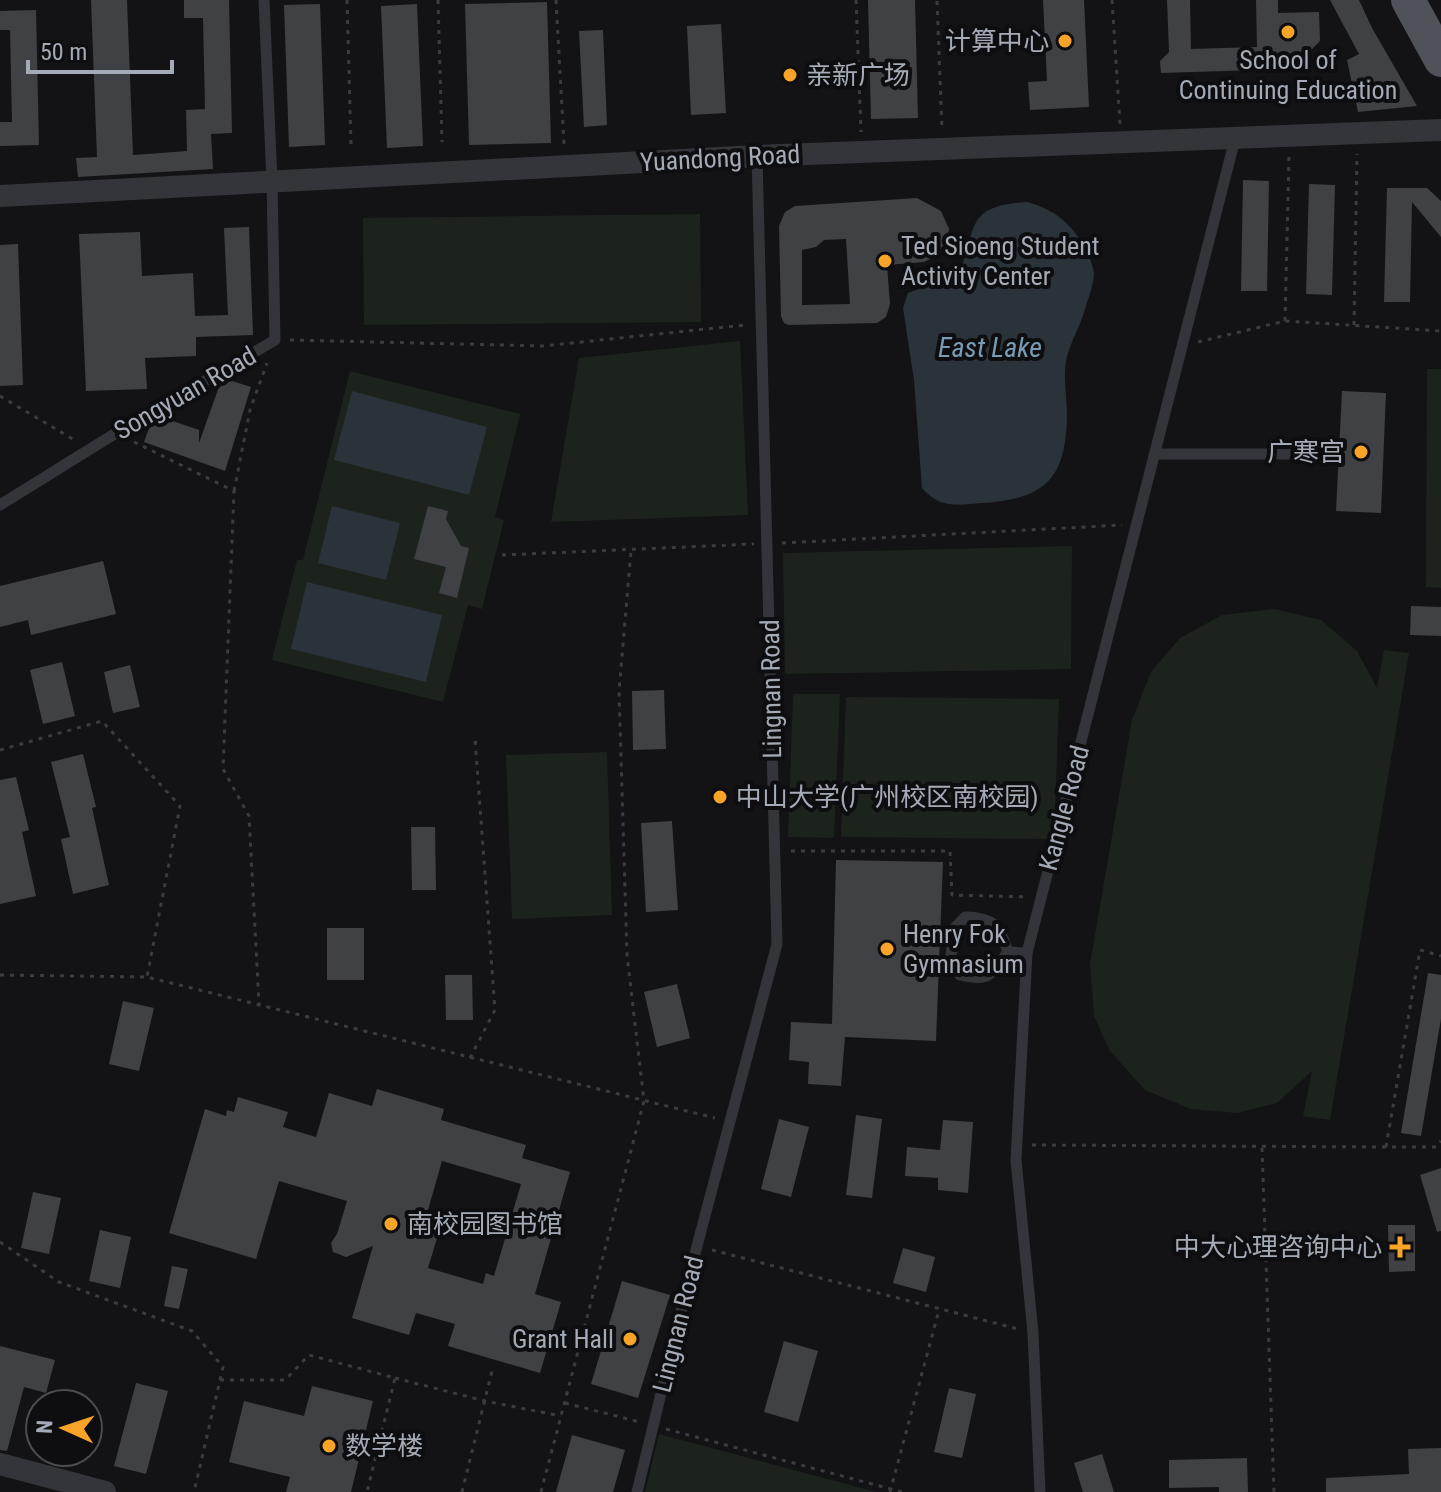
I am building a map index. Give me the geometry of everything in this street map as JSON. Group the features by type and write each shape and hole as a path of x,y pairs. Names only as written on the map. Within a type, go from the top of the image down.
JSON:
{"main road":[{"path":"1408,0 1441,60"}],"street":[{"name":"Yuandong Road","path":"0,196 757,156 1441,130"},
{"path":"0,1464 105,1492"}],"lane":[{"name":"Songyuan Road","path":"0,505 275,340 264,0"},
{"name":"Kangle Road","path":"1040,1492 1033,1333 1016,1160 1027,953 1235,139"},
{"name":"Lingnan Road","path":"637,1492 697,1246 777,944 757,156"},
{"path":"1155,454 1312,454"},
{"path":"965,917 983,918 1000,928 1008,952 992,973 980,980 960,975 950,961 955,928 965,917"},
{"path":"1008,952 1027,953"}],"path":[{"path":"347,0 351,144"},
{"path":"438,0 442,142"},
{"path":"556,0 565,166"},
{"path":"856,0 862,152"},
{"path":"1112,0 1121,143"},
{"path":"937,1 943,149"},
{"path":"1354,325 1358,134"},
{"path":"1285,321 1289,137"},
{"path":"1183,345 1285,321 1441,331"},
{"path":"259,1005 249,816 223,769 234,491 250,410 275,340 543,346 761,324"},
{"path":"0,396 89,449"},
{"path":"116,433 234,491"},
{"path":"502,555 1137,524"},
{"path":"541,1492 644,1101 627,955 619,691 631,551"},
{"path":"0,750 102,721 180,806 147,977"},
{"path":"470,1058 495,1010 475,739"},
{"path":"775,851 950,851 952,895 1041,897"},
{"path":"1386,1147 1420,950 1441,956"},
{"path":"0,975 147,977 730,1122"},
{"path":"1016,1145 1436,1147 1441,1141"},
{"path":"1262,1148 1274,1492"},
{"path":"0,1242 59,1282 192,1331 223,1367 194,1492"},
{"path":"697,1246 1033,1333"},
{"path":"891,1490 939,1309"},
{"path":"220,1380 285,1380 309,1355 485,1401 561,1416"},
{"path":"462,1492 493,1367"},
{"path":"367,1492 395,1378"},
{"path":"564,1403 902,1492"}],"shaded area":[{"path":"700,214 701,322 364,325 363,218"},
{"path":"740,341 748,515 551,522 579,358"},
{"path":"1427,369 1441,369 1441,588 1426,587"},
{"path":"350,371 520,414 495,517 504,520 482,609 468,605 443,702 272,660 297,560 303,560"},
{"path":"1072,546 1071,669 785,674 783,553"},
{"path":"1274,609 1321,620 1357,651 1377,688 1384,650 1409,653 1330,1120 1303,1116 1312,1071 1277,1103 1237,1113 1191,1109 1145,1090 1110,1051 1094,1016 1090,964 1132,720 1151,672 1180,638 1222,615"},
{"path":"793,694 840,694 834,838 788,837"},
{"path":"846,697 1059,699 1054,839 841,837"},
{"path":"607,752 612,915 512,919 506,755"},
{"path":"659,1434 876,1492 645,1492"}],"water":[{"name":"East Lake","path":"1027,202 1046,209 1069,225 1086,250 1094,273 1083,316 1066,361 1067,416 1062,456 1048,482 1022,497 965,504 942,503 922,488 914,380 903,308 908,293 958,275 976,223 982,215 1006,204"},
{"path":"352,391 487,427 469,495 334,460"},
{"path":"332,506 400,523 386,580 318,563"},
{"path":"307,582 442,615 426,682 291,649"}],"building":[{"path":"91,0 127,0 133,155 187,151 186,110 205,109 203,18 184,18 184,0 229,0 232,133 211,134 213,169 78,177 76,158 97,157"},
{"path":"868,0 915,0 918,118 871,119"},
{"name":"计算中心","path":"1043,0 1084,0 1089,107 1030,110 1028,82 1047,81"},
{"name":"School of Continuing Education","path":"1167,0 1190,0 1191,49 1257,47 1256,0 1278,0 1278,13 1319,12 1320,41 1309,52 1291,53 1291,69 1161,73 1160,61 1169,52"},
{"path":"1330,0 1359,0 1417,106 1358,112 1347,60 1359,54"},
{"path":"547,2 551,143 469,145 465,4"},
{"path":"320,4 325,145 289,147 284,5"},
{"path":"417,4 423,146 387,148 381,6"},
{"path":"36,10 39,145 0,146 0,122 12,122 10,30 0,30 0,11"},
{"path":"721,24 726,113 691,115 687,26"},
{"path":"603,30 607,125 584,127 579,31"},
{"path":"1243,180 1269,181 1267,291 1241,291"},
{"path":"1309,184 1335,185 1332,295 1306,294"},
{"path":"1387,188 1427,188 1441,201 1441,237 1412,202 1410,302 1384,302"},
{"name":"Ted Sioeng Student Activity Center","path":"917,198 941,211 949,229 948,239 936,256 924,262 887,265 890,304 886,317 877,323 789,325 784,323 781,316 779,226 785,212 795,206","holes":["846,239 850,304 802,305 802,250 816,247 824,240"]},
{"path":"249,227 253,335 196,337 196,356 145,358 147,389 86,391 79,234 140,232 142,276 193,273 195,316 228,315 224,228"},
{"path":"18,244 23,385 0,386 0,245"},
{"path":"226,379 251,387 225,471 144,442 151,423 161,417 199,430 199,443 221,381"},
{"name":"广寒宫","path":"1342,391 1386,393 1381,513 1336,511"},
{"path":"428,506 448,511 446,519 461,546 469,548 457,598 439,593 446,567 414,559"},
{"path":"103,561 116,614 31,635 28,620 0,627 0,586"},
{"path":"1411,606 1441,607 1441,636 1410,635"},
{"path":"62,662 75,716 43,724 30,670"},
{"path":"130,665 140,707 113,713 104,672"},
{"path":"664,690 666,749 633,750 632,691"},
{"path":"83,754 96,807 92,808 109,885 73,894 61,839 70,837 51,762"},
{"path":"16,777 29,830 22,832 36,896 0,904 0,780"},
{"path":"672,821 678,910 646,912 641,823"},
{"path":"411,827 435,827 436,890 412,890"},
{"name":"Henry Fok Gymnasium","path":"836,860 943,862 936,1041 845,1037 841,1086 808,1084 809,1062 789,1060 791,1022 832,1024"},
{"path":"327,928 364,928 364,980 327,980"},
{"path":"1428,973 1441,975 1441,1019 1421,1136 1401,1133"},
{"path":"445,975 472,975 473,1020 446,1020"},
{"path":"677,984 690,1038 657,1047 644,992"},
{"path":"123,1001 154,1008 139,1071 109,1064"},
{"name":"南校园图书馆","path":"377,1089 444,1109 441,1120 526,1145 522,1158 570,1172 535,1294 561,1302 540,1373 448,1346 455,1324 416,1313 409,1335 352,1318 373,1246 346,1257 333,1252 331,1243 337,1234 347,1201 279,1181 256,1259 169,1233 205,1109 226,1116 227,1110 234,1112 238,1097 288,1112 283,1127 316,1137 329,1093 372,1106","holes":["442,1161 521,1184 494,1276 486,1273 483,1284 428,1268 444,1215 428,1210"]},
{"path":"856,1115 882,1119 872,1198 846,1195"},
{"path":"779,1119 809,1127 791,1197 761,1189"},
{"path":"943,1120 973,1122 968,1193 938,1190 938,1178 905,1176 907,1147 940,1150"},
{"path":"1441,1168 1441,1231 1437,1232 1420,1175"},
{"path":"33,1192 61,1198 49,1254 21,1248"},
{"path":"1388,1225 1415,1225 1415,1271 1389,1272"},
{"path":"100,1230 131,1237 120,1288 89,1281"},
{"path":"903,1248 935,1257 926,1292 893,1283"},
{"path":"172,1266 188,1269 179,1309 164,1306"},
{"name":"Grant Hall","path":"622,1281 670,1295 638,1398 591,1384"},
{"path":"784,1341 818,1351 798,1422 764,1412"},
{"path":"0,1346 55,1360 47,1388 24,1387 7,1451 0,1450"},
{"path":"136,1383 168,1391 146,1474 114,1466"},
{"name":"数学楼","path":"312,1386 373,1401 351,1492 286,1492 290,1477 229,1462 244,1401 304,1416"},
{"path":"949,1388 976,1394 962,1458 934,1452"},
{"path":"572,1435 625,1450 613,1492 556,1492"},
{"path":"1441,1448 1441,1492 1326,1492 1326,1478 1409,1474 1408,1449"},
{"path":"1102,1454 1114,1492 1083,1492 1074,1463"},
{"path":"1247,1458 1248,1492 1219,1492 1219,1487 1169,1488 1169,1460"}],"place":[{"name":"School of Continuing Education","path":"1288,32"},
{"name":"计算中心","path":"1065,41"},
{"name":"亲新广场","path":"790,75"},
{"name":"Ted Sioeng Student Activity Center","path":"885,261"},
{"name":"广寒宫","path":"1361,452"},
{"name":"中山大学(广州校区南校园)","path":"720,797"},
{"name":"Henry Fok Gymnasium","path":"887,949"},
{"name":"南校园图书馆","path":"391,1224"},
{"name":"中大心理咨询中心","path":"1400,1247"},
{"name":"Grant Hall","path":"630,1339"},
{"name":"数学楼","path":"329,1446"}]}
